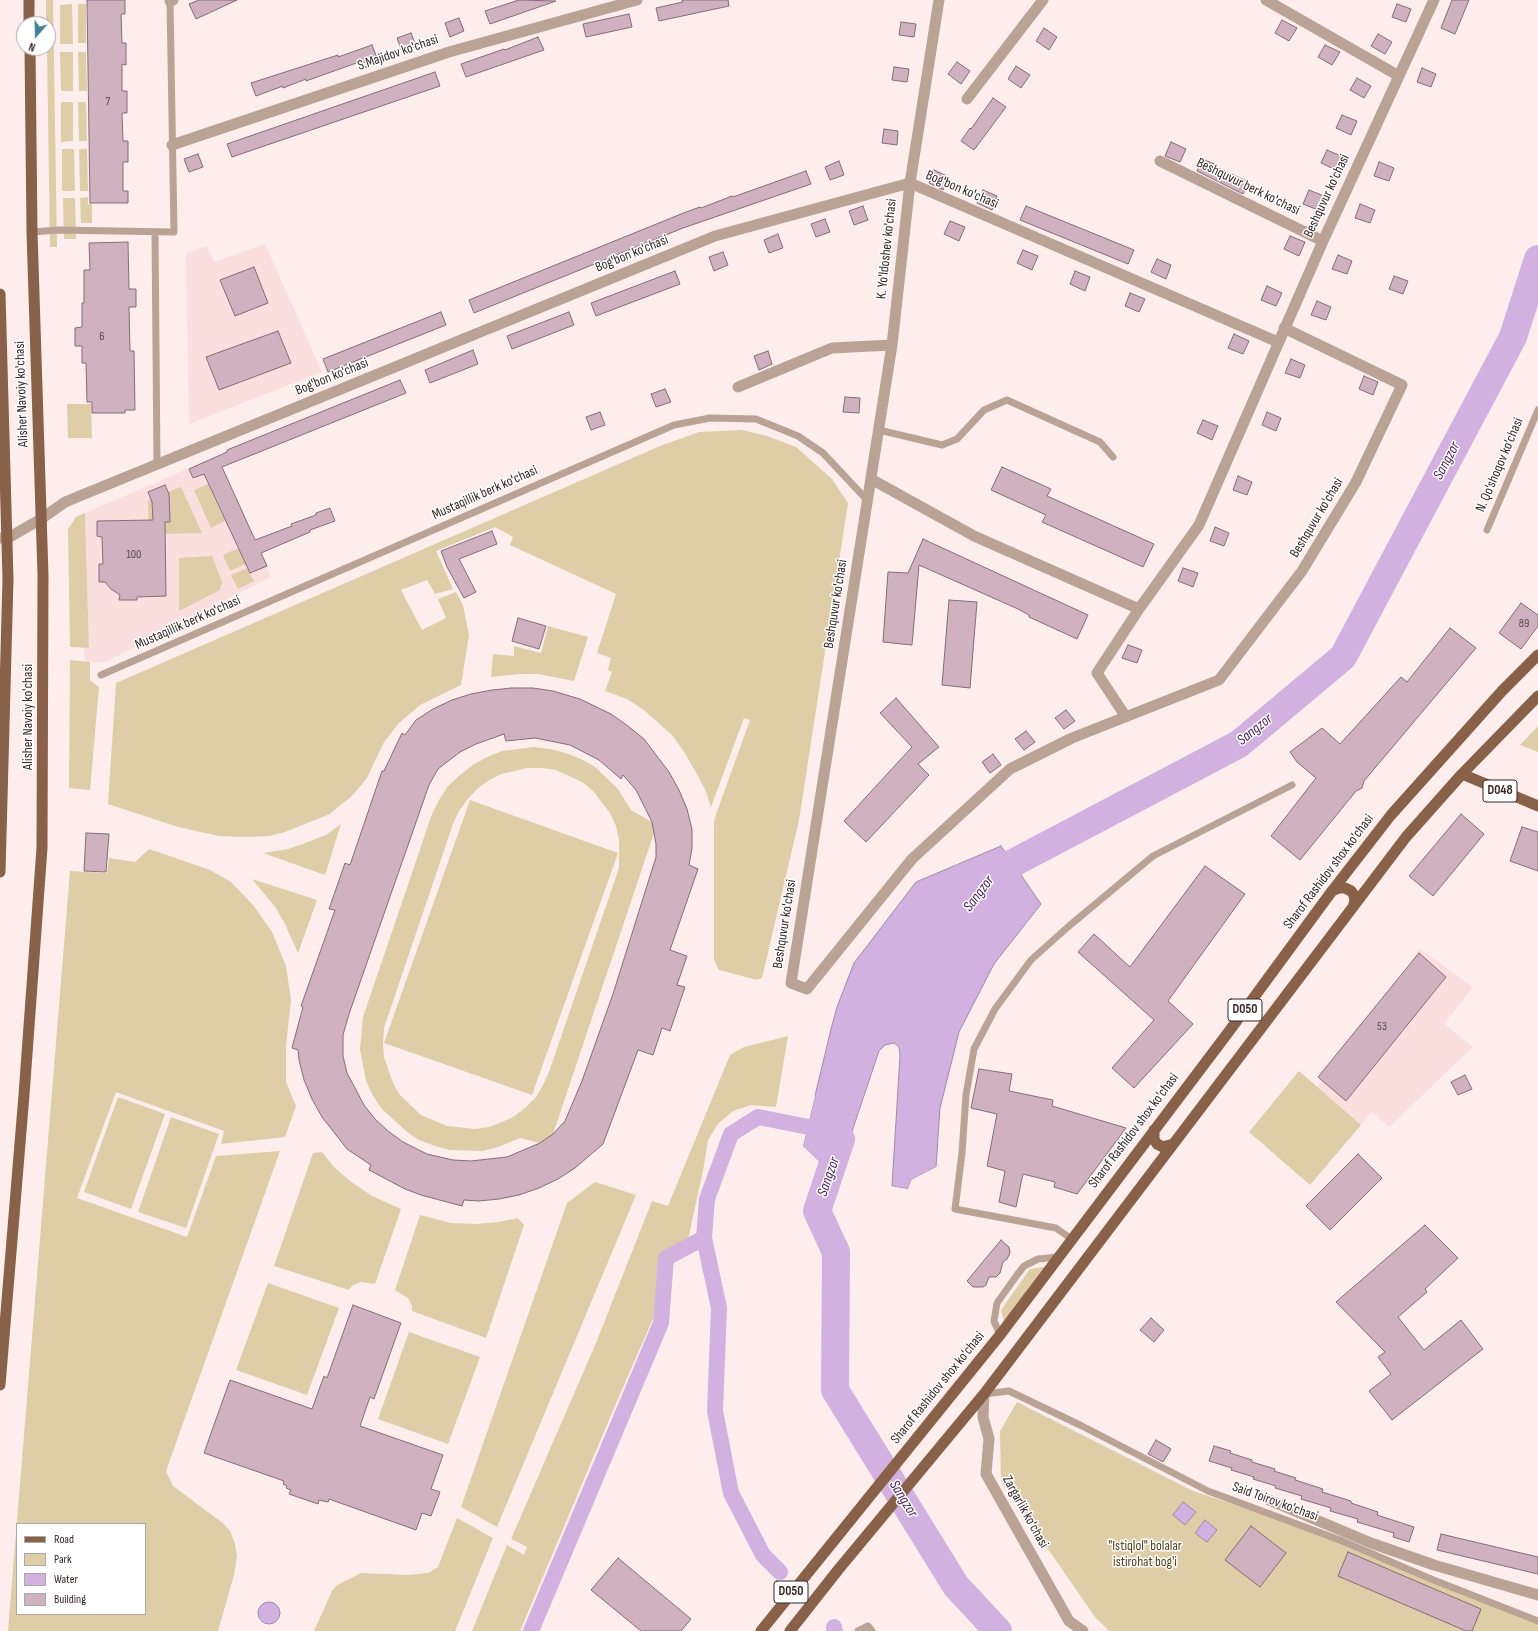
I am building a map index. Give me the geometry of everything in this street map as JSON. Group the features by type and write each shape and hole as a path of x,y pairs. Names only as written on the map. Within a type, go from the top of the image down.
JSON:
{"main road":[{"path":"29,0 29,16"},
{"name":"Alisher Navoiy ko'chasi","path":"0,1385 24,1095 42,848 43,575 32,232 30,56"},
{"name":"Alisher Navoiy ko'chasi","path":"0,294 4,538 7,610 0,872"},
{"name":"Sharof Rashidov shox ko'chasi","path":"760,1631 1000,1335 1073,1240 1332,891 1391,815 1487,708 1538,655"},
{"name":"D050","path":"790,1631 838,1570 984,1394 1406,837 1462,774 1538,696"},
{"name":"D048","path":"1462,774 1538,806"},
{"path":"1332,891 1339,888 1345,888 1351,891 1355,901 1353,907"},
{"path":"1154,1130 1154,1139 1157,1144 1163,1147 1174,1144"}],"street":[{"name":"S.Majidov ko'chasi","path":"172,145 449,52 637,0"},
{"name":"K. Yo'ldoshev ko'chasi","path":"868,501 892,345 910,183 939,0"},
{"path":"967,99 1043,0"},
{"path":"1266,0 1399,76"},
{"name":"Beshquvur ko'chasi","path":"1126,717 1097,673 1199,525 1284,328 1434,0"},
{"name":"Beshquvur berk ko'chasi","path":"1160,161 1323,241"},
{"name":"Bog'bon ko'chasi","path":"4,538 41,519 65,502 715,236 910,183 1278,342"},
{"name":"Beshquvur ko'chasi","path":"868,501 791,983 807,989 912,859 1010,769 1072,738 1219,680 1302,571 1356,482 1402,385 1284,328"},
{"path":"738,387 832,348 892,345"},
{"path":"871,479 974,536 1140,609"},
{"name":"Zargarlik ko'chasi","path":"984,1394 984,1417 989,1439 986,1474 1069,1621 1083,1631"},
{"path":"1270,1500 1371,1543 1434,1565 1538,1595"}],"lane":[{"path":"32,232 59,230 174,232 172,145 172,0"},
{"path":"155,232 157,464"},
{"path":"879,430 942,446 957,439 984,410 1007,400 1100,442 1113,457"},
{"name":"N. Qo'shoqov ko'chasi","path":"1487,530 1538,410"},
{"name":"Mustaqillik berk ko'chasi","path":"102,675 674,425 710,418 756,419 798,436 823,453 868,501"},
{"path":"1073,1240 1056,1228 955,1209 962,1154 966,1095 974,1049 995,1009 1031,960 1069,926 1153,856 1292,786"},
{"path":"1000,1335 994,1321 997,1303 1016,1275 1024,1266 1038,1259 1060,1256"},
{"name":"Said Toirov ko'chasi","path":"984,1394 1009,1392 1208,1491 1340,1540 1538,1621"},
{"path":"858,1631 870,1629"}],"shaded area":[{"path":"265,244 322,372 189,424 186,253 207,246 214,262"},
{"path":"217,456 271,577 106,662 85,662 84,648 89,647 85,513"},
{"path":"1420,949 1473,987 1444,1024 1473,1047 1389,1127 1372,1112 1361,1125 1317,1087"}],"green space":[{"path":"46,0 53,0 53,16 46,16"},
{"path":"72,4 73,44 60,44 60,5"},
{"path":"78,4 86,4 86,43 78,43"},
{"path":"60,52 73,52 73,91 61,91"},
{"path":"78,52 86,52 87,91 79,91"},
{"path":"47,56 54,56 57,247 50,247"},
{"path":"61,102 73,102 73,141 61,142"},
{"path":"78,102 86,102 87,141 79,141"},
{"path":"62,149 74,149 75,191 62,191"},
{"path":"79,149 87,149 88,191 80,191"},
{"path":"88,197 88,204 92,204 92,223 81,223 80,198"},
{"path":"63,198 75,198 76,239 64,239"},
{"path":"67,404 91,404 92,438 68,438"},
{"path":"742,430 767,436 796,447 832,479 848,503 799,820 762,978 757,980 719,970 714,960 714,820 750,720 744,718 711,807 705,789 686,755 673,736 645,711 627,699 605,691 612,672 608,670 611,658 597,653 616,594 510,545 513,537 495,527 436,551 453,589 435,594 427,580 401,590 422,630 446,618 438,599 456,592 463,605 469,635 461,685 420,705 398,724 384,742 367,778 353,795 330,814 285,832 269,836 219,836 178,827 108,804 116,683 660,446 699,432"},
{"path":"208,484 225,521 211,528 194,490"},
{"path":"181,487 202,533 165,534 149,532 148,500"},
{"path":"85,513 89,648 70,647 68,529 76,517"},
{"path":"238,548 246,564 230,571 223,555"},
{"path":"212,556 222,582 220,590 179,611 179,558"},
{"path":"247,568 254,581 238,589 231,575"},
{"path":"548,626 588,637 574,681 538,674 491,677 493,654 514,656 514,646 541,653"},
{"path":"70,660 90,662 90,680 99,687 90,790 69,788"},
{"path":"1538,726 1538,752 1520,745"},
{"path":"534,747 566,753 581,759 595,767 618,789 631,810 652,822 654,833 553,1134 540,1143 520,1138 483,1151 450,1150 419,1140 406,1131 382,1109 373,1096 366,1081 360,1049 363,1017 432,814 439,800 448,786 460,775 487,757 502,751","holes":["528,768 556,770 582,782 593,791 610,813 616,826 619,840 619,868 549,1072 536,1097 515,1116 489,1127 475,1129 447,1126 421,1115 400,1095 393,1083 384,1057 384,1028 453,824 459,811 477,789 501,774"]},
{"path":"470,800 618,853 532,1095 384,1043"},
{"path":"341,824 325,875 263,853 288,849 305,843 326,835"},
{"path":"149,849 210,870 231,882 253,905 272,932 286,966 291,1000 286,1046 286,1082 296,1106 285,1137 221,1144 224,1131 116,1092 77,1198 187,1237 216,1156 280,1151 166,1471 173,1486 224,1524 230,1531 235,1544 237,1556 234,1575 218,1631 8,1631 16,1533 16,1615 146,1615 146,1523 17,1523 70,871 107,873 109,858 135,862"},
{"path":"252,879 317,900 298,953 276,908"},
{"path":"788,1036 776,1107 751,1105 733,1111 718,1124 708,1140 703,1171 687,1244 671,1253 661,1261 657,1274 655,1314 520,1631 472,1631 507,1545 524,1555 527,1547 511,1539 596,1343 652,1201 668,1206 730,1055 744,1047"},
{"path":"1299,1071 1361,1125 1310,1185 1249,1132"},
{"path":"118,1097 165,1114 131,1209 84,1192"},
{"path":"171,1117 219,1134 186,1228 138,1212"},
{"path":"322,1152 334,1167 350,1181 372,1196 401,1209 375,1284 360,1282 352,1286 349,1290 274,1266 313,1153"},
{"path":"595,1182 636,1195 497,1527 461,1507 567,1203"},
{"path":"420,1215 451,1223 477,1224 499,1222 518,1218 524,1225 486,1338 412,1311 412,1306 408,1298 395,1290"},
{"path":"1044,1267 1004,1322 1001,1310 1030,1269"},
{"path":"268,1283 339,1308 307,1395 236,1370"},
{"path":"409,1332 480,1357 448,1444 378,1419"},
{"name":"\"Istiqlol\" bolalar istirohat bog'i","path":"1017,1402 1193,1491 1297,1525 1538,1624 1538,1631 1109,1631 1095,1617 1001,1481 1000,1431"},
{"path":"457,1518 493,1538 455,1631 314,1631 332,1591 337,1585 361,1573 408,1575 428,1573 438,1567"}],"water":[{"path":"1001,846 1041,904 994,964 959,1032 940,1108 936,1167 911,1180 908,1189 892,1186 900,1056 899,1047 894,1043 885,1045 879,1051 837,1176 821,1173 823,1165 803,1146 837,1007 854,963 916,882"},
{"path":"1183,1502 1196,1512 1185,1525 1173,1515"},
{"path":"1205,1520 1217,1530 1207,1542 1195,1533"},
{"path":"269,1602 277,1605 280,1613 277,1621 269,1624 261,1621 258,1613 261,1605"}],"pier":[{"path":"814,1095 803,1146 823,1165 821,1173 839,1176 837,1178 820,1175 821,1166 801,1147"},
{"path":"938,1166 937,1169 912,1181 909,1191 890,1187 908,1189 911,1180"}],"building":[{"path":"87,0 125,0 125,14 121,14 122,43 126,43 126,65 122,64 122,91 127,91 127,113 122,113 123,141 128,141 128,162 123,162 123,191 128,191 128,203 90,203"},
{"path":"199,0 237,0 196,19 189,4"},
{"path":"519,0 556,1 490,24 485,11"},
{"path":"682,0 728,0 729,6 659,21 656,8 683,2"},
{"path":"1452,0 1469,0 1455,34 1441,28"},
{"path":"1397,4 1411,9 1406,22 1392,17"},
{"path":"629,14 632,27 586,37 583,24"},
{"path":"459,18 464,31 450,37 445,23"},
{"path":"1282,20 1297,28 1289,41 1275,33"},
{"path":"901,22 916,24 914,37 899,35"},
{"path":"1044,28 1057,37 1049,50 1036,41"},
{"path":"411,33 416,46 402,52 397,38"},
{"path":"1378,34 1392,42 1385,54 1371,46"},
{"path":"538,37 544,50 466,77 461,64 504,49 505,50"},
{"path":"372,45 377,58 363,63 362,61 306,81 306,79 256,96 251,83 338,55 338,57"},
{"path":"1325,45 1340,52 1332,65 1318,57"},
{"path":"957,62 970,71 961,84 948,74"},
{"path":"1016,66 1030,75 1021,88 1008,79"},
{"path":"894,67 909,69 907,82 892,80"},
{"path":"1422,68 1436,74 1431,87 1417,82"},
{"path":"435,72 440,86 232,157 227,144"},
{"path":"1357,78 1371,86 1364,98 1350,90"},
{"path":"993,98 1006,107 974,150 961,141"},
{"path":"1342,115 1357,121 1351,135 1336,128"},
{"path":"884,129 898,131 897,145 882,143"},
{"path":"1171,142 1186,149 1180,162 1165,156"},
{"path":"1327,150 1341,156 1336,170 1321,163"},
{"path":"198,154 203,167 189,172 184,159"},
{"path":"1202,159 1217,165 1216,167 1249,182 1243,194 1197,171"},
{"path":"839,161 844,175 830,180 825,167"},
{"path":"1379,162 1394,168 1389,181 1374,176"},
{"path":"934,170 949,177 943,190 929,183"},
{"path":"806,171 811,184 683,228 474,313 469,300 686,212"},
{"path":"983,190 997,196 992,210 977,203"},
{"path":"1309,190 1324,196 1318,210 1303,204"},
{"path":"1360,204 1375,210 1370,223 1355,218"},
{"path":"863,206 868,220 854,225 849,211"},
{"path":"1026,206 1134,250 1128,264 1020,220"},
{"path":"825,219 830,232 816,237 811,224"},
{"path":"950,221 965,227 959,241 944,234"},
{"path":"778,234 783,248 769,253 764,240"},
{"path":"1290,236 1305,242 1299,256 1284,249"},
{"path":"128,242 129,289 136,289 136,307 129,307 130,351 134,351 135,410 125,410 125,413 92,413 92,402 87,402 86,363 82,363 82,346 75,346 75,328 82,327 84,270 90,270 89,243"},
{"path":"1023,250 1038,256 1032,270 1017,263"},
{"path":"723,252 728,265 714,271 709,257"},
{"path":"1338,255 1352,261 1347,274 1332,269"},
{"path":"1157,259 1171,265 1166,279 1151,272"},
{"path":"254,267 268,303 235,316 220,280"},
{"path":"675,271 680,284 596,316 591,303"},
{"path":"1075,271 1090,277 1085,291 1070,284"},
{"path":"1394,276 1408,281 1403,294 1389,289"},
{"path":"1267,286 1282,293 1276,306 1261,300"},
{"path":"1130,293 1145,299 1139,312 1125,306"},
{"path":"1317,301 1331,307 1326,320 1311,315"},
{"path":"441,312 446,325 328,372 323,359"},
{"path":"569,312 574,325 512,349 507,336"},
{"path":"278,331 291,363 219,390 206,357"},
{"path":"1234,334 1249,341 1243,354 1228,348"},
{"path":"473,350 478,364 430,383 425,370"},
{"path":"768,351 772,364 759,370 754,356"},
{"path":"1291,359 1305,365 1300,378 1285,373"},
{"path":"1364,376 1378,382 1373,395 1359,389"},
{"path":"400,380 406,393 222,467 255,540 292,526 291,524 330,508 335,521 310,530 310,532 261,553 267,566 250,573 204,474 193,478 189,469 227,452 227,450"},
{"path":"665,389 671,402 656,407 651,394"},
{"path":"845,397 860,398 859,413 843,412"},
{"path":"600,412 605,425 591,430 586,417"},
{"path":"1267,412 1281,418 1276,431 1262,425"},
{"path":"1203,420 1218,426 1212,440 1197,433"},
{"path":"1002,467 1051,489 1047,496 1154,544 1143,567 1042,522 1046,515 991,490"},
{"path":"1238,476 1252,482 1247,495 1233,490"},
{"path":"165,485 169,494 170,522 165,522 166,596 137,597 137,600 119,600 120,595 111,589 105,582 99,582 99,564 103,564 102,537 97,536 97,521 153,520 152,502 148,492"},
{"path":"1215,527 1229,533 1224,546 1210,541"},
{"path":"492,531 497,544 459,559 476,592 464,598 447,567 441,551"},
{"path":"923,539 1088,615 1077,639 1029,617 1029,615 1018,609 919,565 912,645 883,642 888,572 908,573"},
{"path":"1183,568 1198,573 1193,587 1178,581"},
{"path":"949,600 977,602 970,688 942,685"},
{"path":"1521,603 1538,615 1538,626 1521,649 1499,633"},
{"path":"518,618 546,626 539,649 512,641"},
{"path":"1450,628 1476,648 1364,781 1362,788 1356,791 1300,860 1271,836 1316,778 1297,762 1290,752 1322,728 1340,744 1401,677 1407,682"},
{"path":"1128,645 1142,650 1137,663 1122,658"},
{"path":"533,688 553,691 580,699 611,714 644,739 669,772 687,809 692,829 692,848 689,865 698,869 670,950 687,956 677,985 685,987 670,1031 662,1028 653,1055 638,1050 603,1144 575,1168 558,1179 539,1188 519,1195 499,1199 479,1201 464,1200 462,1206 405,1189 369,1170 371,1165 347,1149 322,1117 304,1080 298,1050 292,1048 303,1007 301,1006 335,910 329,909 345,863 350,865 382,771 384,771 402,733 405,735 416,720 433,709 452,700 471,694 492,690","holes":["504,734 506,741 535,738 570,745 599,760 621,779 623,775 636,790 652,822 656,844 656,857 613,994 582,1081 565,1121 553,1134 540,1143 507,1157 471,1161 453,1160 427,1154 403,1142 375,1119 364,1105 347,1073 343,1056 343,1035 429,785 438,769 460,752 476,744"]},
{"path":"896,698 939,747 918,764 929,775 866,842 844,821 912,747 880,713"},
{"path":"1066,710 1075,721 1064,729 1055,718"},
{"path":"1026,731 1035,742 1024,750 1015,739"},
{"path":"993,754 1001,765 990,773 982,762"},
{"path":"1461,814 1484,834 1433,896 1409,876"},
{"path":"1522,827 1538,832 1538,871 1510,861"},
{"path":"86,833 109,834 106,872 84,871"},
{"path":"1205,866 1245,894 1168,1001 1193,1024 1134,1088 1112,1068 1154,1020 1078,952 1094,934 1130,967"},
{"path":"1419,953 1446,977 1346,1101 1318,1077"},
{"path":"979,1069 1012,1074 1009,1091 1053,1100 1052,1106 1126,1128 1077,1194 1054,1187 1055,1182 1023,1174 1016,1207 999,1202 1005,1171 987,1166 997,1114 971,1108"},
{"path":"1465,1075 1472,1089 1458,1095 1451,1082"},
{"path":"1358,1154 1382,1178 1330,1230 1306,1206"},
{"path":"1425,1225 1458,1258 1425,1289 1427,1292 1398,1317 1424,1350 1461,1320 1483,1349 1392,1420 1369,1391 1391,1374 1378,1357 1385,1352 1336,1302"},
{"path":"1001,1240 1009,1247 1010,1253 1007,1259 1003,1262 1000,1273 996,1277 989,1277 986,1285 983,1287 973,1287 967,1281"},
{"path":"353,1305 401,1323 374,1399 370,1397 360,1426 443,1455 431,1489 440,1492 431,1516 422,1513 416,1530 329,1499 328,1502 319,1500 318,1504 289,1494 291,1490 286,1488 287,1486 283,1484 284,1481 204,1453 230,1380 312,1409 324,1376 327,1378"},
{"path":"1151,1318 1164,1330 1154,1342 1140,1330"},
{"path":"1156,1440 1171,1449 1163,1462 1148,1454"},
{"path":"1214,1446 1231,1451 1230,1453 1252,1460 1252,1462 1275,1469 1274,1471 1296,1478 1295,1480 1323,1489 1322,1492 1351,1501 1351,1503 1378,1512 1377,1515 1414,1527 1409,1542 1393,1537 1394,1533 1357,1522 1358,1519 1330,1511 1331,1508 1301,1499 1302,1496 1275,1488 1276,1486 1231,1470 1232,1468 1209,1461"},
{"path":"1251,1526 1286,1553 1260,1587 1225,1560"},
{"path":"1441,1534 1538,1557 1538,1574 1437,1550"},
{"path":"1348,1552 1481,1609 1472,1631 1466,1631 1338,1576"},
{"path":"618,1558 691,1619 681,1631 641,1631 591,1590"}],"waterway":[{"name":"Sangzor","path":"985,887 996,872 1239,744 1343,657 1513,337 1538,259"},
{"path":"531,1631 661,1323 666,1258 704,1238 707,1199 731,1134 758,1117 829,1131"},
{"name":"Sangzor","path":"841,1139 817,1211 836,1252 835,1390 956,1586 998,1631"},
{"path":"704,1238 719,1308 715,1411 731,1493 763,1555 780,1572"},
{"path":"834,1627 835,1631"}]}
